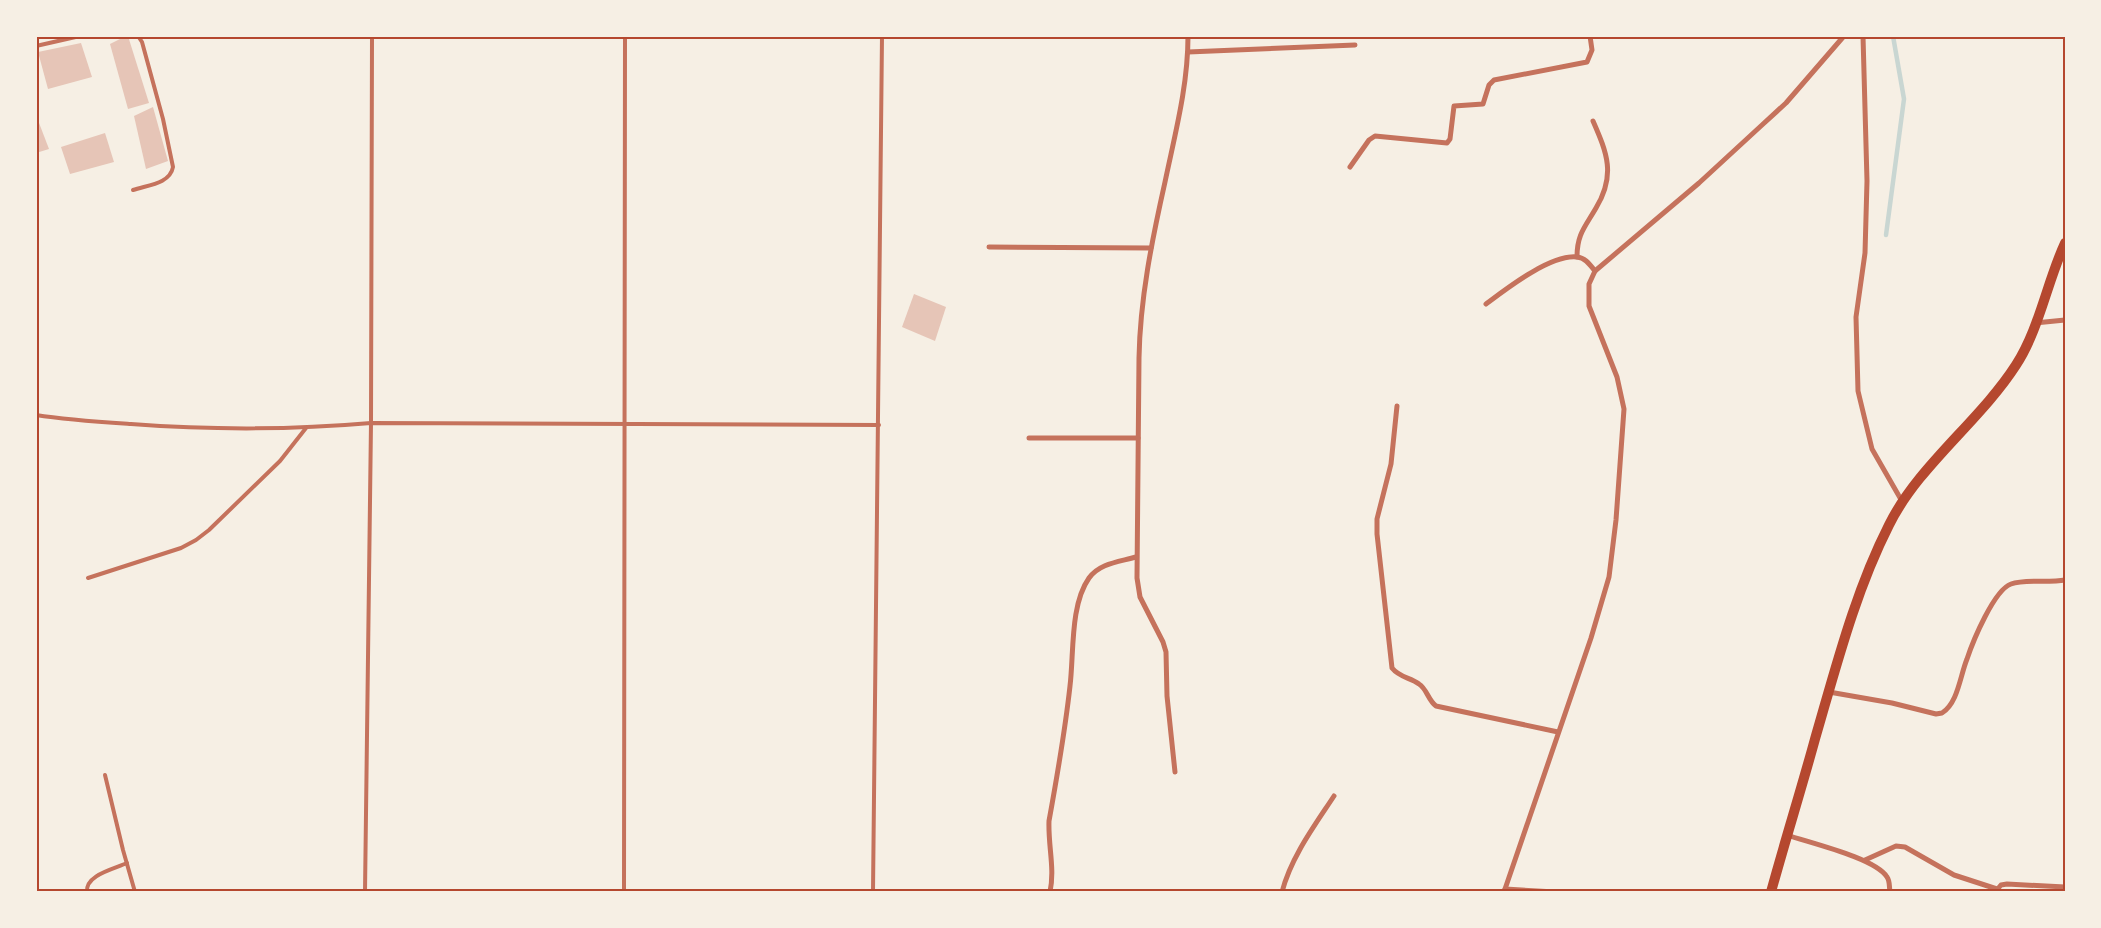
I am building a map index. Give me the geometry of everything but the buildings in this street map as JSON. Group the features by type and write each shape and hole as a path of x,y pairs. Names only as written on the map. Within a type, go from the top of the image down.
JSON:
{"main road":[{"path":"1771,892 1828,692 1847,632 1878,549 1890,523 1916,484 1977,416 2016,366 2035,323 2053,268 2065,243"}],"street":[{"path":"1175,772 1166,652 1163,642 1140,597 1136,557 1138,438 1140,325 1151,248 1184,92 1188,36"},
{"path":"1350,167 1369,140 1375,136 1447,143 1450,138 1454,106 1483,104 1490,85 1494,80 1586,62 1592,50 1590,36"},
{"path":"1555,892 1505,890 1591,638 1609,577 1624,430 1624,409 1617,377 1589,306 1589,284 1595,271 1699,183 1786,103 1844,36"},
{"path":"1863,36 1867,180 1865,253 1856,317 1858,391 1872,449 1903,503"},
{"path":"1188,52 1355,45"},
{"path":"1577,257 1578,238 1603,195 1608,170 1607,157 1593,121"},
{"path":"989,247 1151,248"},
{"path":"1486,304 1526,276 1560,259 1577,257 1587,262 1595,271"},
{"path":"2035,323 2065,320"},
{"path":"1398,406 1391,464 1377,519 1377,534 1392,668 1401,676 1418,683 1436,706 1558,732"},
{"path":"1028,438 1138,438"},
{"path":"1050,892 1053,877 1048,837 1049,821 1070,687 1077,606 1085,584 1099,567 1136,557"},
{"path":"1828,692 1892,703 1936,714 1942,713 1952,702 1967,658 1980,629 1999,594 2005,587 2013,583 2050,583 2065,580"},
{"path":"1282,892 1286,878 1314,826 1334,796"},
{"path":"1786,835 1865,860 1886,874 1890,892"},
{"path":"1865,860 1896,846 1905,847 1954,875 1996,890 2001,885 2018,883 2065,888"}],"lane":[{"path":"36,46 80,36"},
{"path":"133,190 164,180 172,173 173,167 163,119 142,42 138,36"},
{"path":"365,892 371,423 372,36"},
{"path":"624,892 625,36"},
{"path":"873,892 882,36"},
{"path":"36,414 169,426 306,428 371,423 879,425"},
{"path":"88,578 181,548 196,540 210,530 280,461 306,428"},
{"path":"105,775 136,892"},
{"path":"87,892 87,885 91,879 127,863"}],"waterway":[{"path":"1886,235 1904,99 1893,36"}]}
